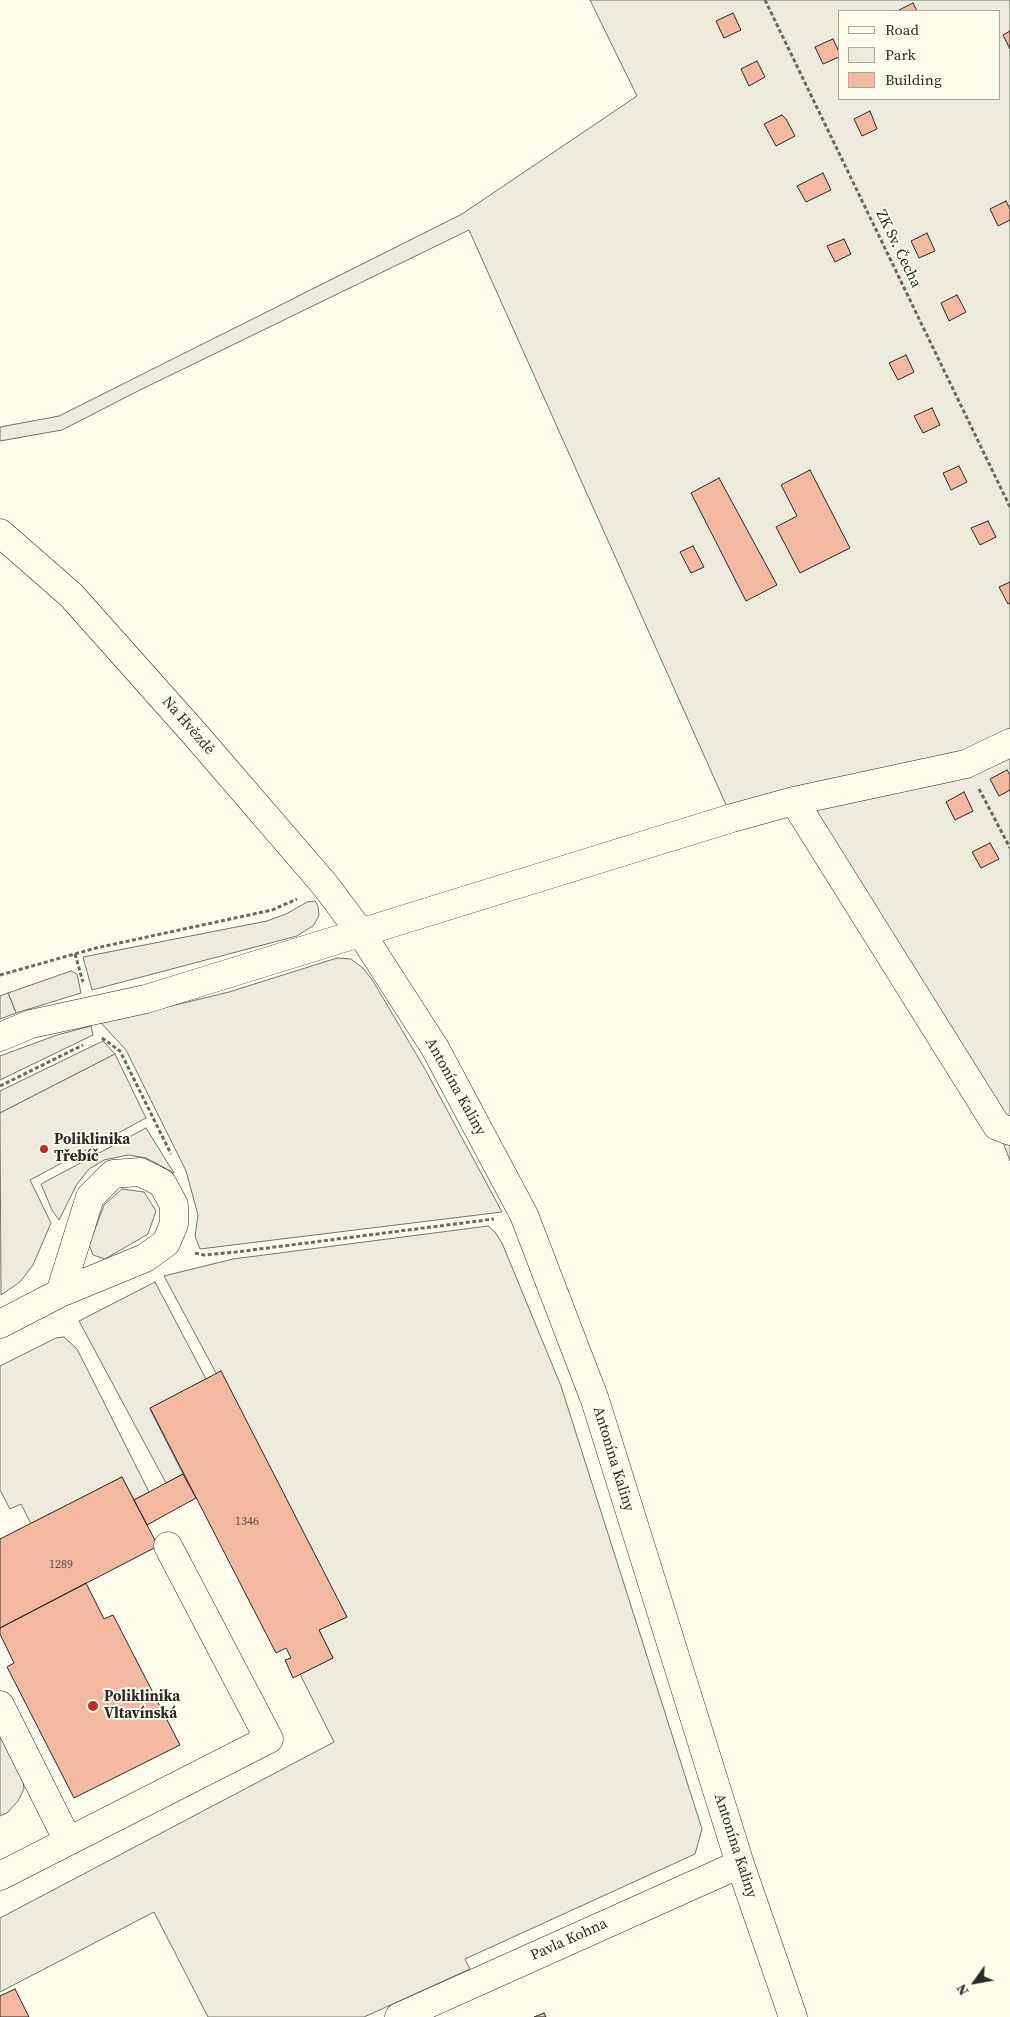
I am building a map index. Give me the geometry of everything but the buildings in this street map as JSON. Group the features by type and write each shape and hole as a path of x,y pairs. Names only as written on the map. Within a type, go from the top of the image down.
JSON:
{"street":[{"name":"Na Hvězdě","path":"0,533 71,595 325,885 361,933"},
{"path":"0,1037 32,1024 146,999 722,821 794,801 966,764 1010,743"},
{"path":"794,801 997,1126 1010,1131"},
{"name":"Antonína Kaliny","path":"361,933 435,1048 524,1215 595,1400 740,1864 793,2017"},
{"path":"0,1324 60,1293 145,1258 166,1243 174,1224 174,1205 162,1183 140,1172 113,1174 90,1198 60,1293"},
{"path":"0,1876 269,1739 168,1546"},
{"path":"0,1705 68,1841"},
{"name":"Pavla Kohna","path":"399,2017 449,2006 740,1864"}],"path":[{"name":"ZK Sv. Čecha","path":"765,0 1010,507"},
{"path":"966,764 1010,848"},
{"path":"0,975 96,948 272,910 325,885"},
{"path":"100,1036 120,1051 174,1159"},
{"path":"166,1243 204,1255 524,1215"}],"green space":[{"path":"590,0 1010,0 1010,1161 997,1126 794,801 732,818 469,230 62,430 0,441 0,427 59,416 462,214 637,96"},
{"path":"315,901 318,906 319,915 314,925 297,936 92,990 83,957 267,921 286,914 307,902"},
{"path":"337,958 351,959 363,968 373,981 425,1069 502,1212 200,1249 195,1236 198,1215 186,1171 126,1050 101,1023 229,992"},
{"path":"71,971 77,974 81,993 16,1013 8,993"},
{"path":"91,1026 93,1035 0,1080 0,1056 57,1035"},
{"path":"103,1041 115,1054 0,1113 0,1091"},
{"path":"146,1128 174,1173 146,1158 128,1155 104,1160 89,1169 77,1184 59,1220 52,1210 41,1184"},
{"path":"122,1189 144,1192 156,1211 148,1234 105,1259 93,1255 89,1245 104,1205"},
{"path":"488,1226 495,1232 502,1243 561,1386 702,1829 695,1854 465,1959 470,1969 364,2017 208,2017 154,1912 0,1992 0,1918 334,1742 300,1674 333,1658 319,1630 347,1617 164,1276 233,1259"},
{"path":"155,1282 206,1379 150,1409 183,1474 166,1483 79,1321"},
{"path":"64,1337 77,1349 149,1492 134,1500 122,1477 31,1524 21,1504 10,1509 0,1490 0,1366 56,1338"},
{"path":"0,1731 22,1774 24,1789 18,1801 7,1813 0,1816"}],"shaded area":[{"path":"8,993 16,1013 0,1019 0,996"},
{"name":"Poliklinika Třebíč","path":"115,1054 146,1118 30,1180 51,1223 33,1265 20,1282 1,1295 0,1113"}],"place":[{"name":"Poliklinika Třebíč","path":"44,1149"},
{"name":"Poliklinika Vltavínská","path":"93,1706"}]}
